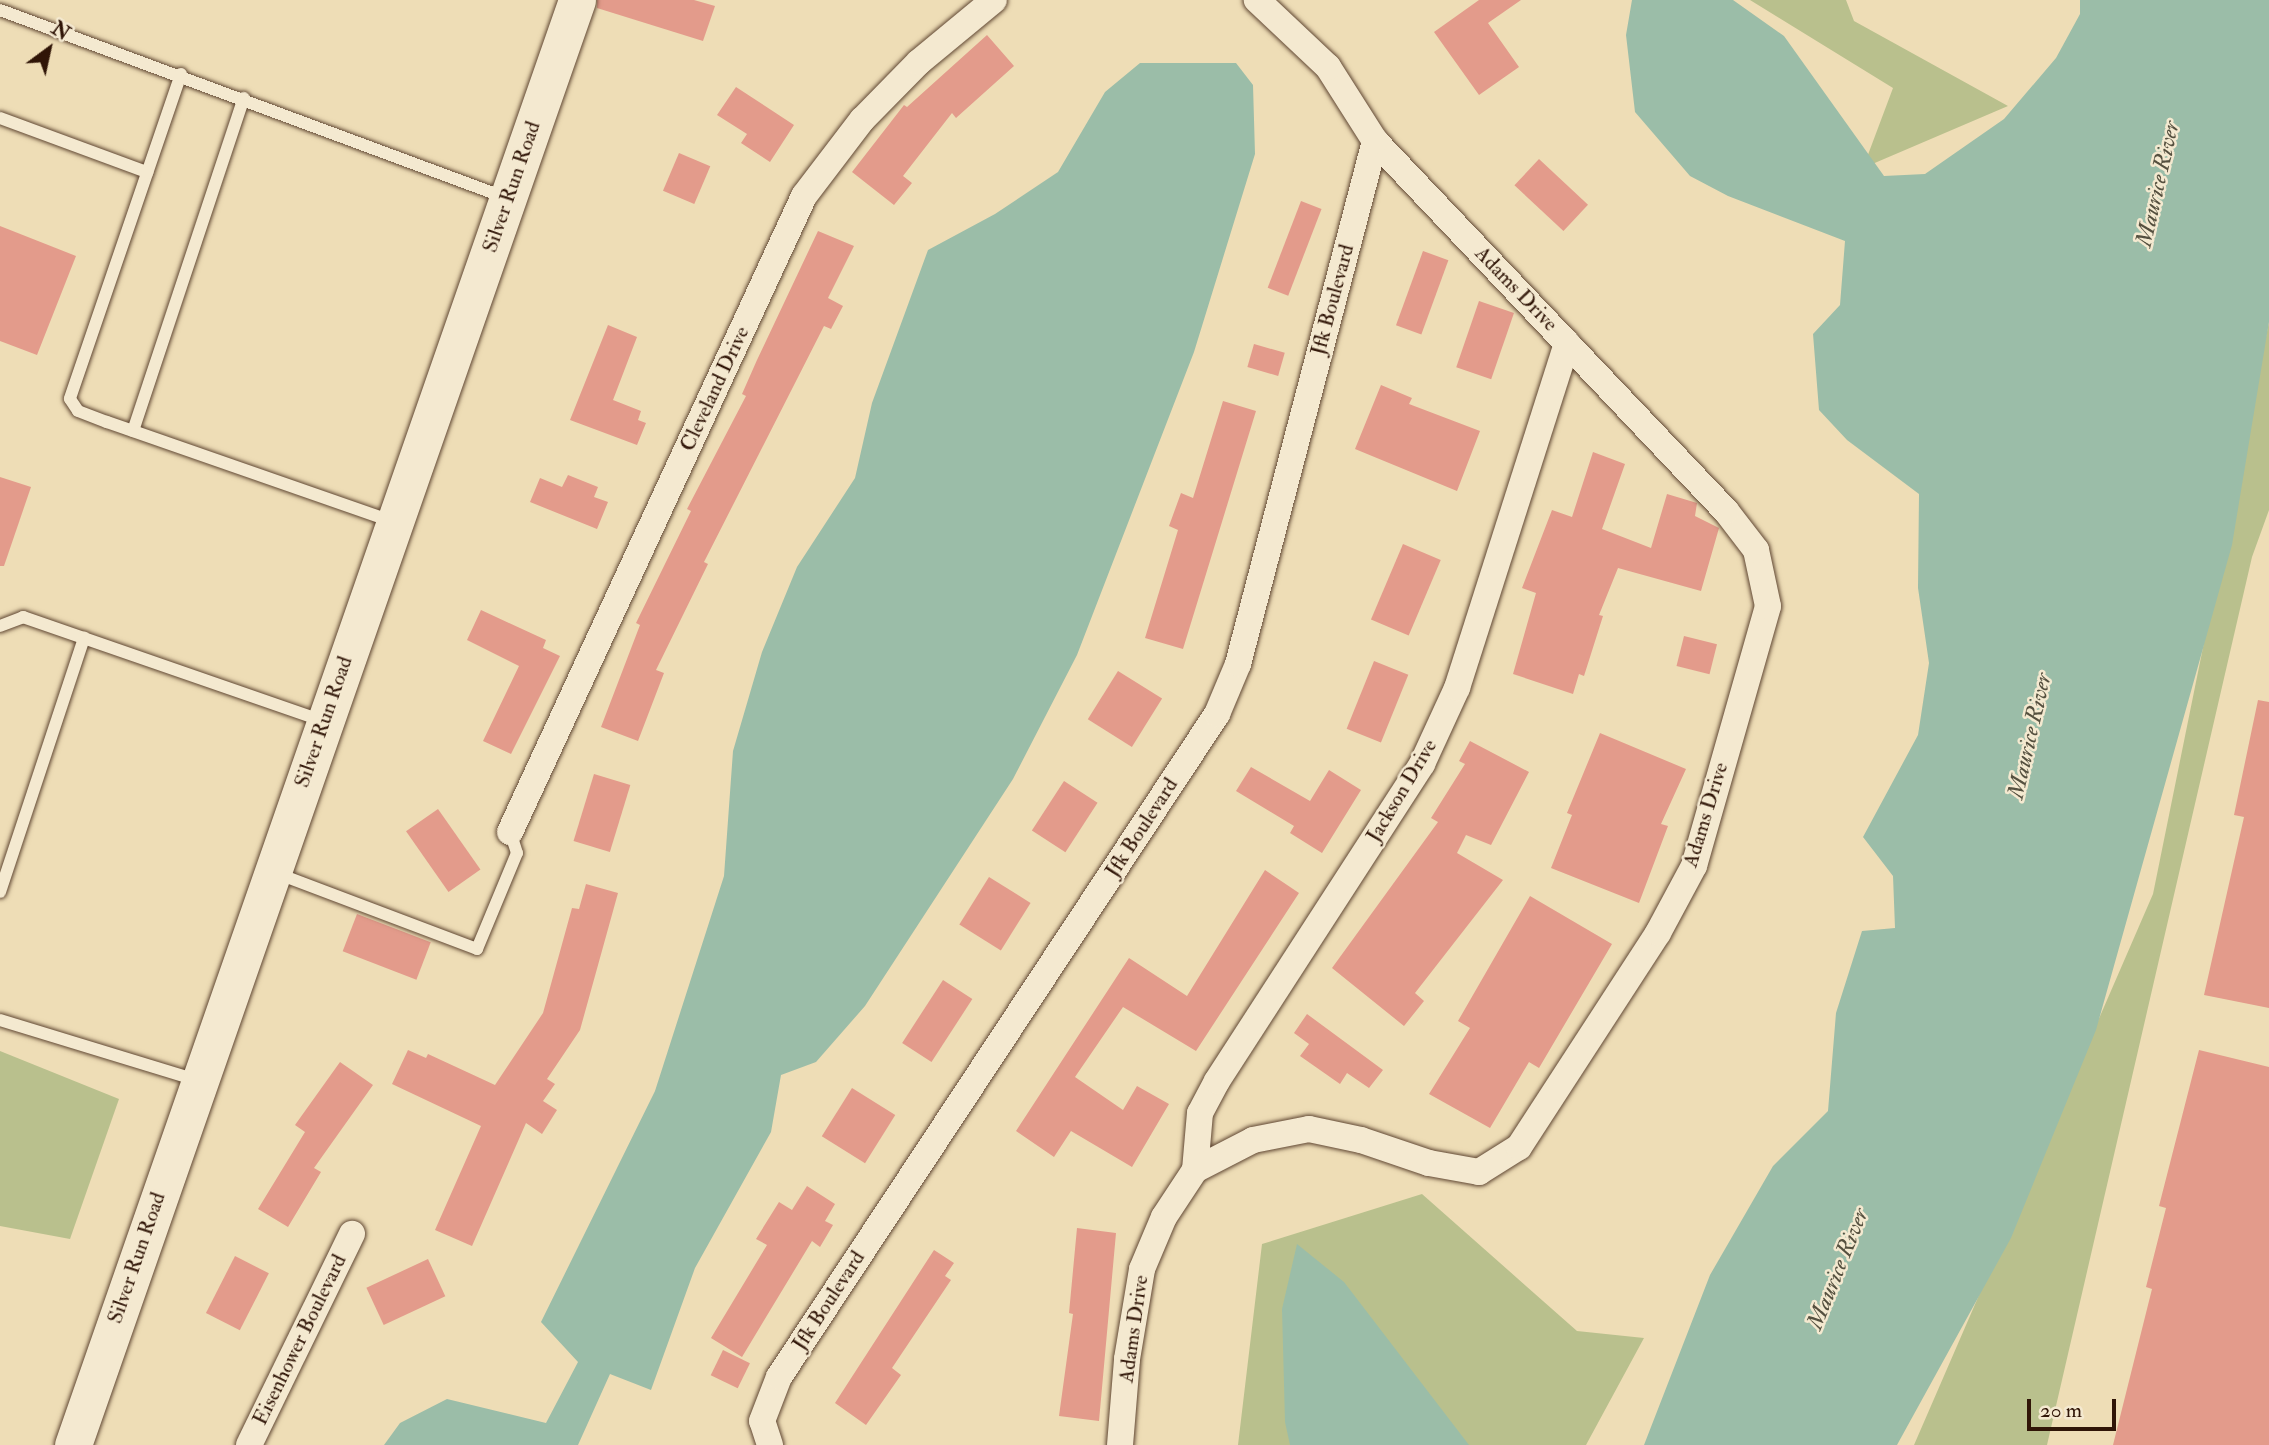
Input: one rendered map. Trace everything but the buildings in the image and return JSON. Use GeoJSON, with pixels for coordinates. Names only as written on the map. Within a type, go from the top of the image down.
{"type":"FeatureCollection","features":[{"type":"Feature","properties":{"kind":"main road","name":"Silver Run Road"},"geometry":{"type":"LineString","coordinates":[[73,1445],[577,0]]}},
{"type":"Feature","properties":{"kind":"street","name":"Cleveland Drive"},"geometry":{"type":"LineString","coordinates":[[510,832],[804,196],[862,120],[919,62],[994,0]]}},
{"type":"Feature","properties":{"kind":"street","name":"Adams Drive"},"geometry":{"type":"LineString","coordinates":[[1120,1445],[1127,1359],[1142,1269],[1164,1217],[1195,1170],[1254,1140],[1309,1129],[1361,1140],[1429,1163],[1479,1172],[1519,1147],[1658,933],[1694,866],[1768,606],[1756,550],[1726,511],[1375,141],[1328,67],[1257,0]]}},
{"type":"Feature","properties":{"kind":"street","name":"Jfk Boulevard"},"geometry":{"type":"LineString","coordinates":[[770,1445],[762,1421],[779,1377],[1217,714],[1238,664],[1375,141]]}},
{"type":"Feature","properties":{"kind":"street","name":"Jackson Drive"},"geometry":{"type":"LineString","coordinates":[[1195,1170],[1200,1113],[1217,1081],[1428,751],[1457,688],[1567,343]]}},
{"type":"Feature","properties":{"kind":"street","name":"Eisenhower Boulevard"},"geometry":{"type":"LineString","coordinates":[[249,1445],[352,1234]]}},
{"type":"Feature","properties":{"kind":"lane"},"geometry":{"type":"LineString","coordinates":[[0,10],[181,74],[508,199]]}},
{"type":"Feature","properties":{"kind":"lane"},"geometry":{"type":"LineString","coordinates":[[181,74],[70,399],[78,411],[394,522]]}},
{"type":"Feature","properties":{"kind":"lane"},"geometry":{"type":"LineString","coordinates":[[133,431],[244,98]]}},
{"type":"Feature","properties":{"kind":"lane"},"geometry":{"type":"LineString","coordinates":[[0,117],[147,172]]}},
{"type":"Feature","properties":{"kind":"lane"},"geometry":{"type":"LineString","coordinates":[[0,626],[23,617],[325,721]]}},
{"type":"Feature","properties":{"kind":"lane"},"geometry":{"type":"LineString","coordinates":[[0,892],[84,638]]}},
{"type":"Feature","properties":{"kind":"lane"},"geometry":{"type":"LineString","coordinates":[[272,871],[477,949],[517,853],[510,832]]}},
{"type":"Feature","properties":{"kind":"lane"},"geometry":{"type":"LineString","coordinates":[[0,1020],[199,1081]]}},
{"type":"Feature","properties":{"kind":"shaded area"},"geometry":{"type":"Polygon","coordinates":[[[1750,0],[1846,0],[1854,21],[2008,106],[1863,168],[1893,88],[1750,0]]]}},
{"type":"Feature","properties":{"kind":"shaded area"},"geometry":{"type":"Polygon","coordinates":[[[2269,322],[2269,510],[2252,557],[2047,1445],[1914,1445],[2153,894],[2269,322]]]}},
{"type":"Feature","properties":{"kind":"shaded area"},"geometry":{"type":"Polygon","coordinates":[[[0,1051],[119,1099],[70,1239],[0,1226],[0,1051]]]}},
{"type":"Feature","properties":{"kind":"shaded area"},"geometry":{"type":"Polygon","coordinates":[[[1422,1194],[1577,1331],[1644,1338],[1586,1445],[1238,1445],[1262,1244],[1422,1194]]]}},
{"type":"Feature","properties":{"kind":"water","name":"Maurice River"},"geometry":{"type":"Polygon","coordinates":[[[1632,0],[1733,0],[1784,36],[1884,176],[1925,174],[2004,119],[2056,58],[2080,14],[2080,0],[2269,0],[2269,322],[2232,545],[2096,1030],[2011,1238],[1897,1445],[1644,1445],[1710,1275],[1773,1166],[1828,1111],[1836,1013],[1862,931],[1895,928],[1893,876],[1863,837],[1918,735],[1929,663],[1918,588],[1919,494],[1847,440],[1819,410],[1813,334],[1840,305],[1845,241],[1728,196],[1690,176],[1635,112],[1626,35],[1632,0]]]}},
{"type":"Feature","properties":{"kind":"water"},"geometry":{"type":"Polygon","coordinates":[[[1140,63],[1236,63],[1253,85],[1255,154],[1194,352],[1077,655],[1013,779],[865,1006],[816,1062],[781,1075],[771,1132],[695,1268],[651,1390],[610,1374],[578,1445],[384,1445],[400,1423],[447,1399],[546,1423],[578,1362],[541,1322],[655,1091],[724,876],[733,751],[762,652],[797,567],[855,478],[872,403],[928,250],[995,214],[1058,172],[1105,92],[1140,63]]]}},
{"type":"Feature","properties":{"kind":"water"},"geometry":{"type":"Polygon","coordinates":[[[1297,1244],[1344,1282],[1469,1445],[1290,1445],[1285,1422],[1282,1309],[1297,1244]]]}}]}
